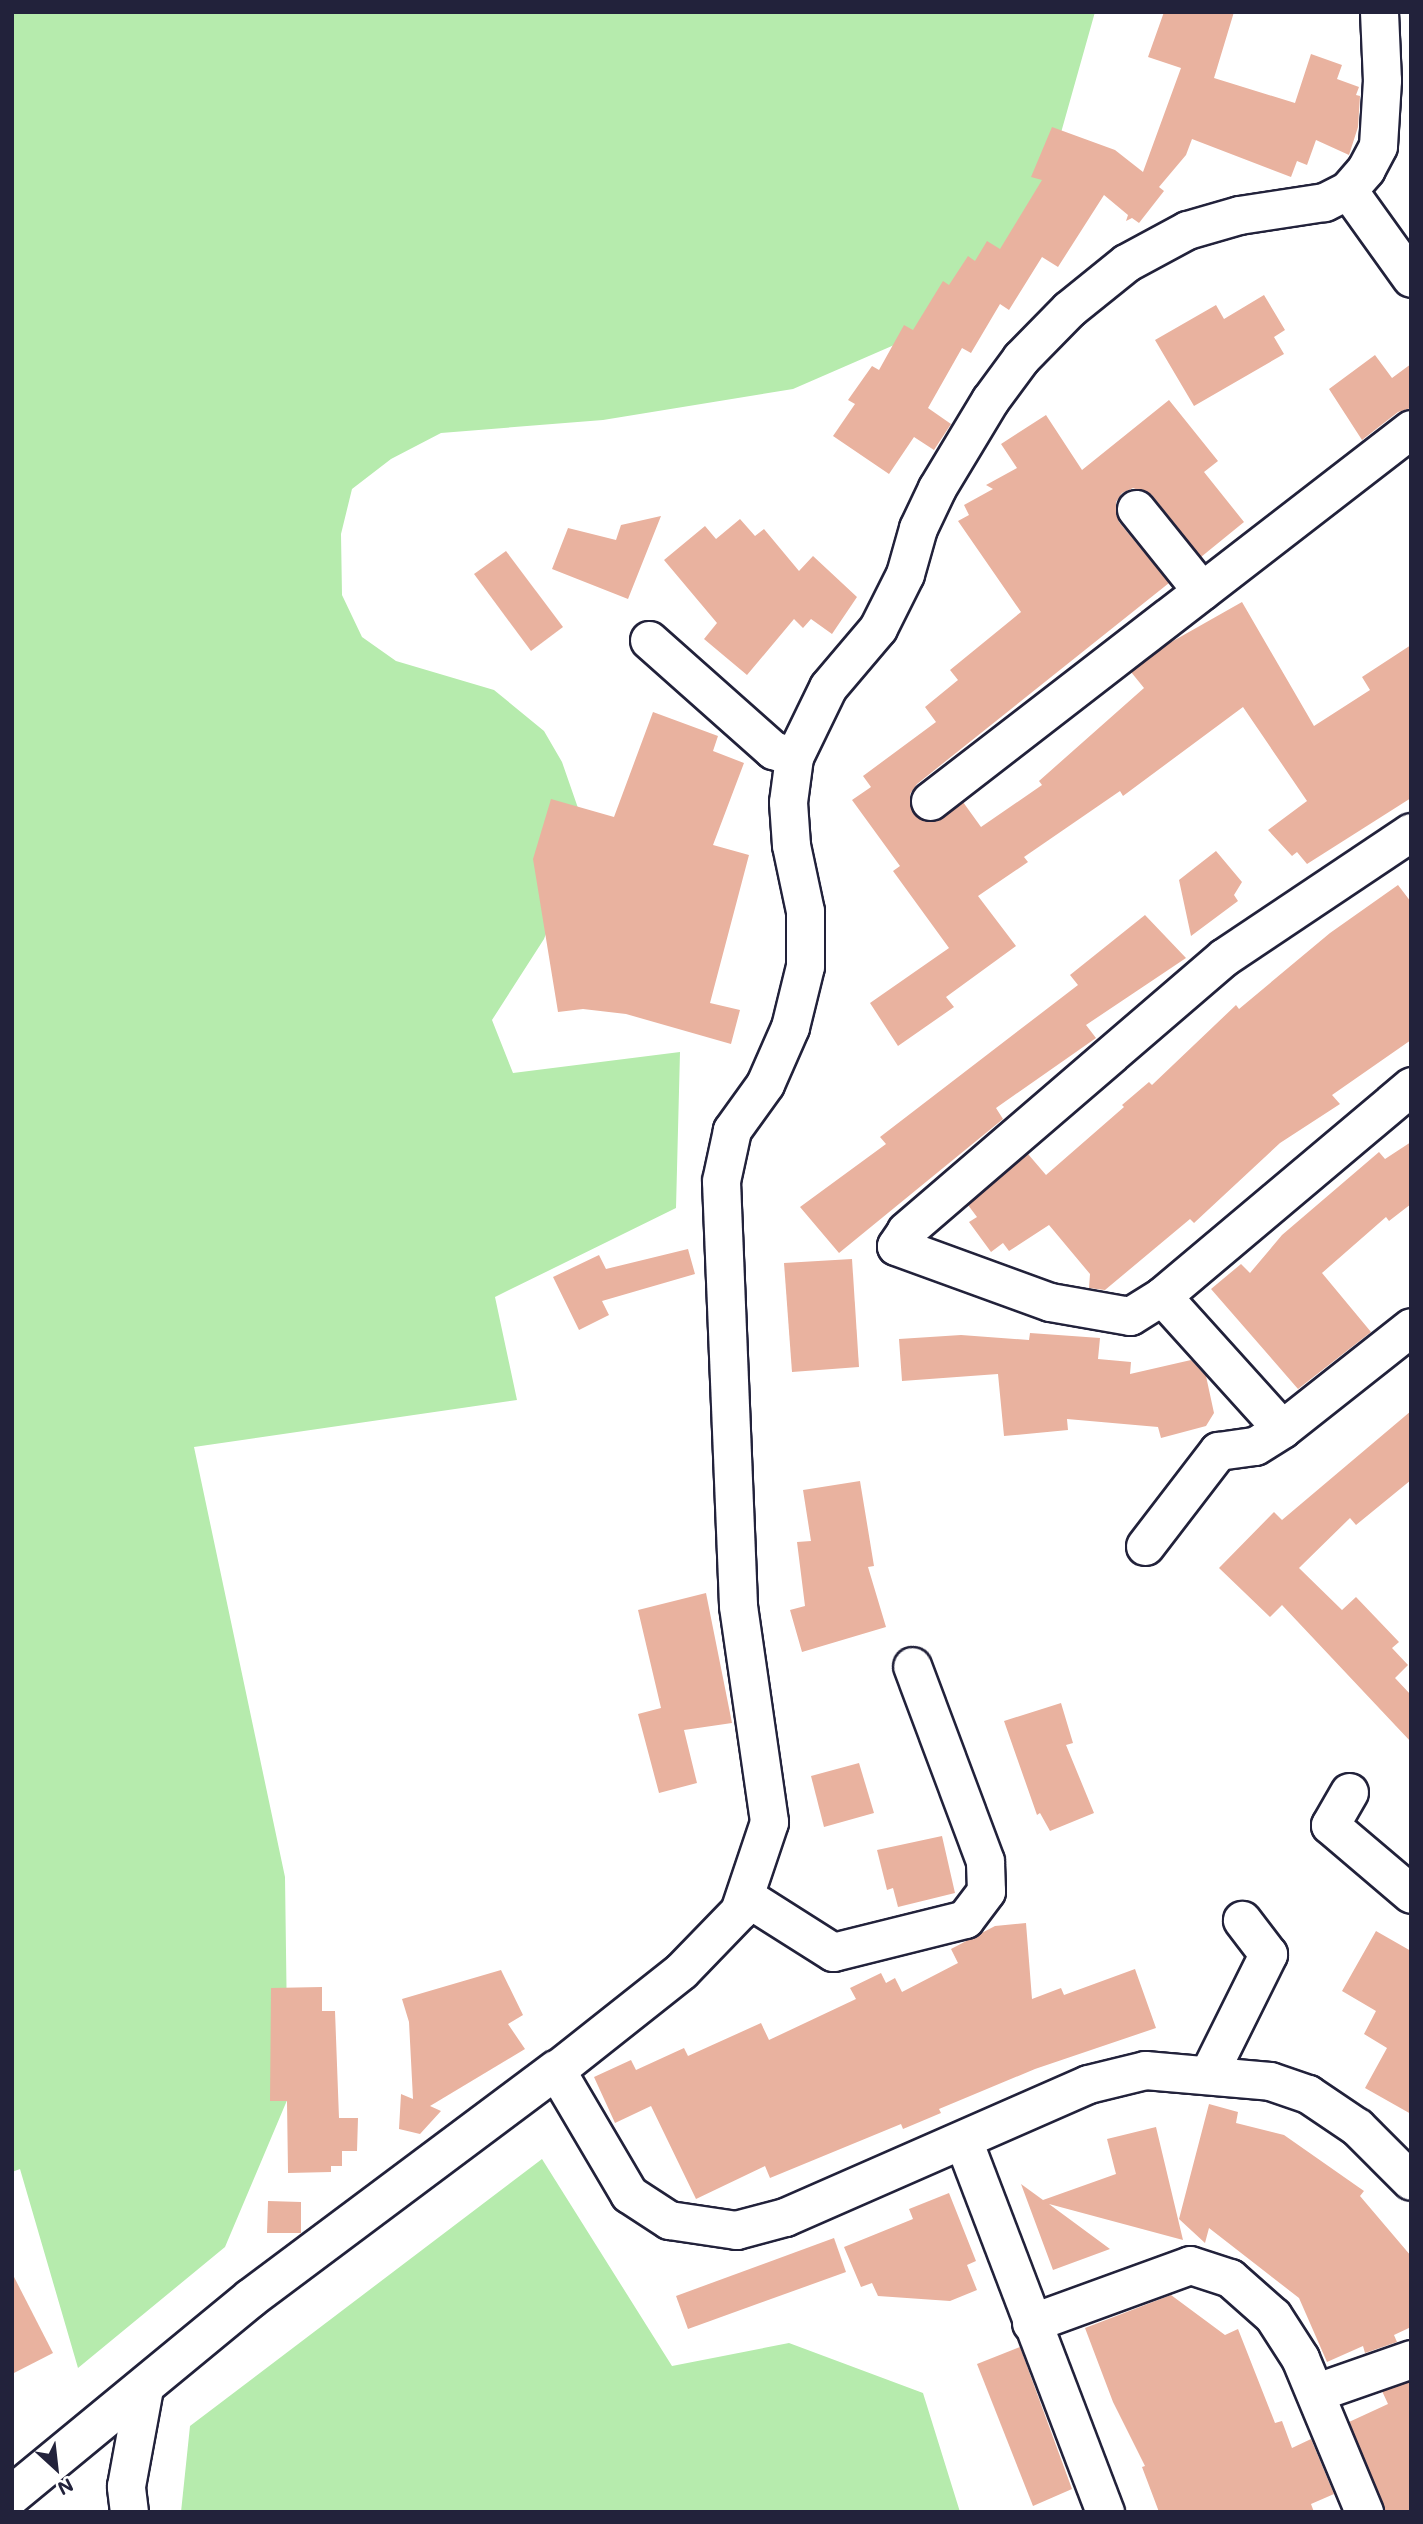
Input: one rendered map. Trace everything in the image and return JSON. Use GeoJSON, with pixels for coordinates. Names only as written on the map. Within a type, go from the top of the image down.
{"type":"FeatureCollection","features":[{"type":"Feature","properties":{"kind":"street"},"geometry":{"type":"LineString","coordinates":[[12,2495],[251,2298],[556,2070],[681,1971],[746,1897],[769,1822],[738,1606],[721,1181],[732,1130],[765,1084],[790,1027],[805,966],[806,911],[791,845],[788,802],[794,757],[828,687],[878,628],[905,575],[918,528],[937,488],[990,400],[1021,358],[1069,309],[1126,263],[1186,230],[1239,215],[1324,202],[1348,190],[1378,146],[1382,80],[1379,12]]}},
{"type":"Feature","properties":{"kind":"street"},"geometry":{"type":"LineString","coordinates":[[1348,190],[1411,278]]}},
{"type":"Feature","properties":{"kind":"street"},"geometry":{"type":"LineString","coordinates":[[930,801],[1411,429]]}},
{"type":"Feature","properties":{"kind":"street"},"geometry":{"type":"LineString","coordinates":[[1136,509],[1202,591]]}},
{"type":"Feature","properties":{"kind":"street"},"geometry":{"type":"LineString","coordinates":[[649,640],[773,750],[794,757]]}},
{"type":"Feature","properties":{"kind":"street"},"geometry":{"type":"LineString","coordinates":[[1411,832],[1224,957],[917,1222],[896,1246],[1050,1302],[1130,1316],[1162,1296],[1411,1086]]}},
{"type":"Feature","properties":{"kind":"street"},"geometry":{"type":"LineString","coordinates":[[1162,1296],[1282,1429]]}},
{"type":"Feature","properties":{"kind":"street"},"geometry":{"type":"LineString","coordinates":[[1145,1546],[1217,1451],[1255,1446],[1282,1429],[1411,1327]]}},
{"type":"Feature","properties":{"kind":"street"},"geometry":{"type":"LineString","coordinates":[[746,1897],[833,1952],[965,1919],[986,1891],[985,1861],[912,1666]]}},
{"type":"Feature","properties":{"kind":"street"},"geometry":{"type":"LineString","coordinates":[[1349,1792],[1330,1825],[1411,1894]]}},
{"type":"Feature","properties":{"kind":"street"},"geometry":{"type":"LineString","coordinates":[[1209,2073],[1268,1954],[1242,1920]]}},
{"type":"Feature","properties":{"kind":"street"},"geometry":{"type":"LineString","coordinates":[[556,2070],[629,2194],[669,2220],[736,2230],[785,2217],[1088,2084],[1145,2070],[1209,2073],[1270,2081],[1308,2094],[1357,2127],[1411,2181]]}},
{"type":"Feature","properties":{"kind":"street"},"geometry":{"type":"LineString","coordinates":[[963,2140],[1105,2512]]}},
{"type":"Feature","properties":{"kind":"street"},"geometry":{"type":"LineString","coordinates":[[1031,2323],[1190,2266],[1230,2278],[1273,2316],[1317,2392],[1364,2512]]}},
{"type":"Feature","properties":{"kind":"street"},"geometry":{"type":"LineString","coordinates":[[1317,2392],[1411,2359]]}},
{"type":"Feature","properties":{"kind":"street"},"geometry":{"type":"LineString","coordinates":[[129,2512],[126,2486],[145,2388]]}},
{"type":"Feature","properties":{"kind":"green space"},"geometry":{"type":"Polygon","coordinates":[[[12,12],[1095,12],[1055,154],[1000,272],[908,339],[793,389],[603,420],[441,433],[391,459],[352,489],[341,534],[342,595],[362,637],[396,661],[494,690],[544,731],[562,762],[578,808],[569,872],[544,939],[492,1020],[513,1073],[680,1052],[676,1208],[495,1297],[517,1400],[194,1447],[285,1877],[288,2098],[225,2247],[78,2368],[20,2169],[12,2172],[12,12]]]}},
{"type":"Feature","properties":{"kind":"green space"},"geometry":{"type":"Polygon","coordinates":[[[542,2159],[672,2366],[789,2343],[923,2393],[960,2512],[181,2512],[190,2426],[542,2159]]]}},
{"type":"Feature","properties":{"kind":"building"},"geometry":{"type":"Polygon","coordinates":[[[1164,12],[1234,12],[1214,78],[1295,103],[1311,54],[1342,65],[1337,79],[1359,87],[1356,95],[1360,96],[1358,127],[1349,155],[1316,140],[1307,165],[1297,161],[1291,177],[1192,139],[1186,155],[1159,187],[1164,191],[1139,223],[1132,218],[1126,221],[1128,215],[1104,195],[1058,267],[1042,257],[1009,310],[1000,304],[971,353],[962,348],[928,408],[951,424],[934,450],[914,437],[889,474],[833,436],[855,404],[848,400],[872,366],[879,370],[904,325],[913,330],[943,281],[949,285],[968,256],[975,261],[987,241],[1000,249],[1042,180],[1031,177],[1052,127],[1115,150],[1143,172],[1181,68],[1148,57],[1164,12]]]}},
{"type":"Feature","properties":{"kind":"building"},"geometry":{"type":"Polygon","coordinates":[[[1264,295],[1285,330],[1274,337],[1284,354],[1194,406],[1155,340],[1216,305],[1224,319],[1264,295]]]}},
{"type":"Feature","properties":{"kind":"building"},"geometry":{"type":"Polygon","coordinates":[[[1375,355],[1392,378],[1411,364],[1411,408],[1398,412],[1362,440],[1329,389],[1375,355]]]}},
{"type":"Feature","properties":{"kind":"building"},"geometry":{"type":"Polygon","coordinates":[[[1169,400],[1218,461],[1204,472],[1244,522],[1201,557],[1152,495],[1133,488],[1122,493],[1116,502],[1119,522],[1169,583],[917,784],[910,794],[913,813],[933,822],[963,802],[981,827],[1042,785],[1039,781],[1144,688],[1131,672],[1166,645],[1242,602],[1314,726],[1370,690],[1362,677],[1411,645],[1411,798],[1307,864],[1297,852],[1292,856],[1268,830],[1307,801],[1243,707],[1123,796],[1120,791],[1024,857],[1028,862],[978,896],[1016,946],[946,997],[954,1007],[898,1046],[870,1003],[949,948],[893,871],[900,866],[852,800],[871,787],[863,776],[936,722],[925,707],[958,680],[950,670],[1021,612],[958,521],[969,515],[964,505],[993,489],[986,485],[1017,468],[1001,444],[1046,415],[1082,470],[1169,400]]]}},
{"type":"Feature","properties":{"kind":"building"},"geometry":{"type":"Polygon","coordinates":[[[661,516],[628,599],[552,569],[568,528],[616,540],[621,525],[661,516]]]}},
{"type":"Feature","properties":{"kind":"building"},"geometry":{"type":"Polygon","coordinates":[[[740,519],[755,536],[764,529],[799,571],[813,556],[857,597],[832,634],[811,619],[803,628],[794,619],[747,675],[704,639],[717,623],[664,560],[705,526],[716,539],[740,519]]]}},
{"type":"Feature","properties":{"kind":"building"},"geometry":{"type":"Polygon","coordinates":[[[506,551],[563,627],[531,651],[474,574],[506,551]]]}},
{"type":"Feature","properties":{"kind":"building"},"geometry":{"type":"Polygon","coordinates":[[[653,712],[718,736],[713,751],[744,763],[713,845],[749,855],[710,1003],[740,1010],[731,1044],[626,1014],[583,1009],[558,1012],[533,859],[551,799],[614,817],[653,712]]]}},
{"type":"Feature","properties":{"kind":"building"},"geometry":{"type":"Polygon","coordinates":[[[1216,851],[1242,882],[1234,895],[1238,901],[1191,936],[1179,880],[1216,851]]]}},
{"type":"Feature","properties":{"kind":"building"},"geometry":{"type":"Polygon","coordinates":[[[1398,885],[1411,902],[1411,1040],[1332,1095],[1340,1104],[1280,1143],[1194,1223],[1190,1219],[1105,1290],[1089,1288],[1090,1274],[1049,1225],[1009,1251],[1003,1243],[991,1252],[969,1222],[977,1217],[968,1205],[1028,1154],[1046,1175],[1149,1082],[1152,1085],[1236,1005],[1239,1009],[1330,933],[1398,885]]]}},
{"type":"Feature","properties":{"kind":"building"},"geometry":{"type":"Polygon","coordinates":[[[1145,915],[1186,958],[1086,1025],[1096,1038],[996,1108],[1003,1119],[839,1253],[800,1207],[886,1144],[880,1137],[1078,985],[1070,975],[1145,915]]]}},
{"type":"Feature","properties":{"kind":"building"},"geometry":{"type":"Polygon","coordinates":[[[1411,1142],[1411,1204],[1389,1221],[1386,1217],[1322,1273],[1371,1332],[1298,1389],[1211,1289],[1241,1264],[1250,1273],[1282,1235],[1379,1152],[1385,1159],[1411,1142]]]}},
{"type":"Feature","properties":{"kind":"building"},"geometry":{"type":"Polygon","coordinates":[[[688,1249],[695,1274],[602,1301],[609,1315],[579,1330],[553,1277],[599,1255],[606,1269],[688,1249]]]}},
{"type":"Feature","properties":{"kind":"building"},"geometry":{"type":"Polygon","coordinates":[[[852,1259],[859,1367],[792,1372],[784,1263],[852,1259]]]}},
{"type":"Feature","properties":{"kind":"building"},"geometry":{"type":"Polygon","coordinates":[[[1030,1333],[1100,1338],[1098,1359],[1131,1362],[1130,1374],[1191,1360],[1206,1376],[1214,1413],[1206,1426],[1161,1438],[1158,1427],[1067,1419],[1068,1430],[1004,1436],[998,1374],[902,1381],[899,1339],[961,1335],[1029,1340],[1030,1333]]]}},
{"type":"Feature","properties":{"kind":"building"},"geometry":{"type":"Polygon","coordinates":[[[1411,1411],[1411,1480],[1356,1525],[1350,1518],[1299,1568],[1342,1610],[1356,1597],[1399,1642],[1392,1648],[1408,1665],[1395,1678],[1411,1695],[1411,1742],[1282,1605],[1270,1617],[1219,1568],[1274,1512],[1282,1520],[1411,1411]]]}},
{"type":"Feature","properties":{"kind":"building"},"geometry":{"type":"Polygon","coordinates":[[[860,1481],[874,1566],[868,1567],[886,1627],[802,1652],[790,1610],[805,1606],[797,1542],[811,1541],[803,1490],[860,1481]]]}},
{"type":"Feature","properties":{"kind":"building"},"geometry":{"type":"Polygon","coordinates":[[[706,1593],[732,1723],[684,1730],[697,1783],[659,1793],[638,1714],[661,1708],[638,1610],[706,1593]]]}},
{"type":"Feature","properties":{"kind":"building"},"geometry":{"type":"Polygon","coordinates":[[[1061,1703],[1073,1743],[1066,1745],[1094,1813],[1050,1831],[1040,1813],[1037,1815],[1004,1721],[1061,1703]]]}},
{"type":"Feature","properties":{"kind":"building"},"geometry":{"type":"Polygon","coordinates":[[[859,1763],[874,1813],[824,1827],[811,1776],[859,1763]]]}},
{"type":"Feature","properties":{"kind":"building"},"geometry":{"type":"Polygon","coordinates":[[[942,1836],[955,1893],[898,1907],[893,1888],[887,1890],[877,1850],[942,1836]]]}},
{"type":"Feature","properties":{"kind":"building"},"geometry":{"type":"Polygon","coordinates":[[[1026,1923],[1032,1999],[1061,1988],[1064,1995],[1135,1969],[1156,2028],[1035,2069],[939,2109],[941,2113],[903,2129],[901,2124],[770,2178],[765,2166],[696,2199],[651,2106],[615,2123],[594,2077],[631,2060],[636,2070],[684,2048],[688,2056],[761,2023],[769,2040],[856,1999],[850,1988],[881,1973],[886,1983],[895,1978],[902,1992],[958,1963],[951,1949],[995,1926],[1026,1923]]]}},
{"type":"Feature","properties":{"kind":"building"},"geometry":{"type":"Polygon","coordinates":[[[1376,1931],[1411,1951],[1411,2114],[1365,2088],[1387,2048],[1364,2034],[1376,2011],[1342,1991],[1376,1931]]]}},
{"type":"Feature","properties":{"kind":"building"},"geometry":{"type":"Polygon","coordinates":[[[501,1970],[523,2015],[508,2024],[525,2049],[430,2106],[441,2111],[420,2134],[399,2129],[401,2094],[413,2099],[409,2022],[402,1999],[501,1970]]]}},
{"type":"Feature","properties":{"kind":"building"},"geometry":{"type":"Polygon","coordinates":[[[322,1987],[322,2011],[335,2011],[339,2118],[358,2118],[357,2151],[342,2151],[342,2166],[331,2166],[331,2172],[288,2173],[287,2101],[270,2101],[271,1988],[322,1987]]]}},
{"type":"Feature","properties":{"kind":"building"},"geometry":{"type":"Polygon","coordinates":[[[1209,2104],[1238,2112],[1236,2123],[1284,2135],[1364,2191],[1360,2196],[1411,2256],[1411,2327],[1394,2335],[1397,2342],[1365,2353],[1363,2346],[1327,2362],[1299,2298],[1209,2228],[1205,2243],[1179,2219],[1209,2104]]]}},
{"type":"Feature","properties":{"kind":"building"},"geometry":{"type":"Polygon","coordinates":[[[1156,2127],[1183,2240],[1049,2204],[1110,2249],[1053,2270],[1021,2184],[1043,2200],[1116,2174],[1107,2139],[1156,2127]]]}},
{"type":"Feature","properties":{"kind":"building"},"geometry":{"type":"Polygon","coordinates":[[[949,2193],[976,2261],[967,2265],[977,2290],[950,2301],[878,2296],[872,2283],[861,2287],[844,2247],[913,2219],[909,2209],[949,2193]]]}},
{"type":"Feature","properties":{"kind":"building"},"geometry":{"type":"Polygon","coordinates":[[[268,2201],[301,2202],[301,2233],[267,2233],[268,2201]]]}},
{"type":"Feature","properties":{"kind":"building"},"geometry":{"type":"Polygon","coordinates":[[[834,2238],[846,2272],[688,2329],[676,2296],[834,2238]]]}},
{"type":"Feature","properties":{"kind":"building"},"geometry":{"type":"Polygon","coordinates":[[[12,2273],[53,2353],[12,2374],[12,2273]]]}},
{"type":"Feature","properties":{"kind":"building"},"geometry":{"type":"Polygon","coordinates":[[[1171,2295],[1225,2335],[1238,2329],[1275,2423],[1282,2421],[1292,2448],[1311,2439],[1334,2494],[1311,2504],[1314,2512],[1159,2512],[1142,2467],[1145,2466],[1113,2402],[1085,2328],[1171,2295]]]}},
{"type":"Feature","properties":{"kind":"building"},"geometry":{"type":"Polygon","coordinates":[[[1020,2347],[1072,2489],[1033,2506],[977,2364],[1020,2347]]]}},
{"type":"Feature","properties":{"kind":"building"},"geometry":{"type":"Polygon","coordinates":[[[1411,2381],[1411,2512],[1385,2512],[1349,2422],[1388,2404],[1382,2391],[1411,2381]]]}}]}
